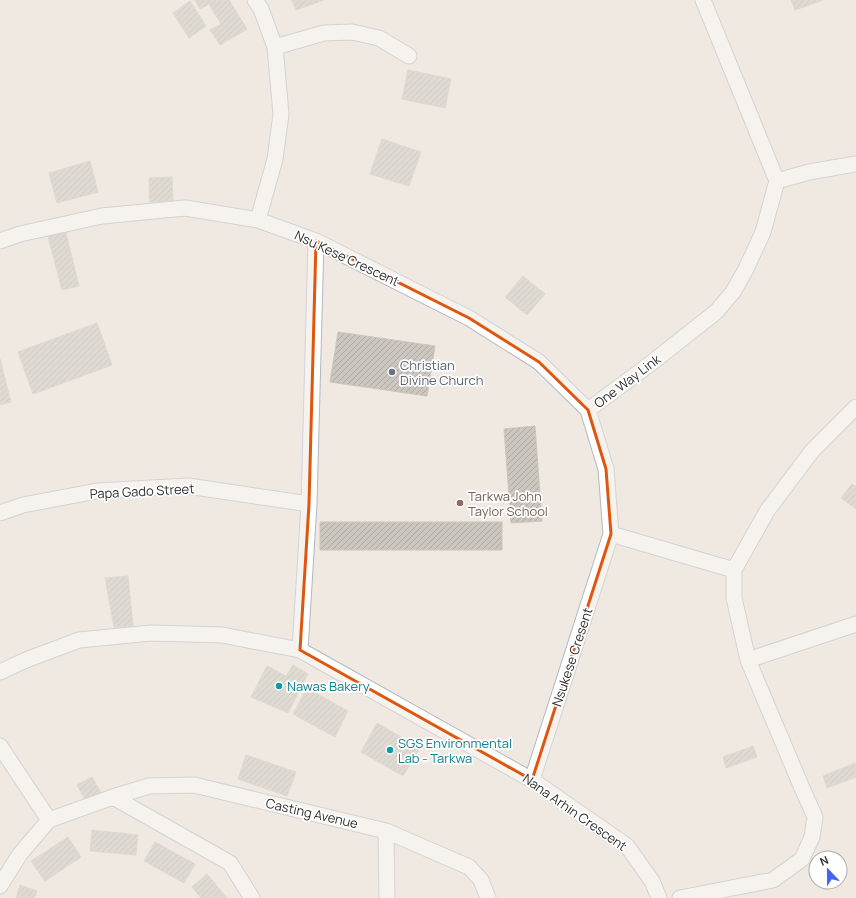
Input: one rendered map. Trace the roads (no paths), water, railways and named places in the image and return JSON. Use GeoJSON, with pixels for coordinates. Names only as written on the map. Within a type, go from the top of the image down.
{"type":"FeatureCollection","features":[{"type":"Feature","properties":{"kind":"street"},"geometry":{"type":"LineString","coordinates":[[255,0],[261,9],[275,47],[280,114],[275,159],[258,220]]}},
{"type":"Feature","properties":{"kind":"street"},"geometry":{"type":"LineString","coordinates":[[703,0],[777,181],[809,172],[856,164]]}},
{"type":"Feature","properties":{"kind":"street"},"geometry":{"type":"LineString","coordinates":[[275,47],[324,33],[352,32],[379,38],[409,56]]}},
{"type":"Feature","properties":{"kind":"street","name":"One Way Link"},"geometry":{"type":"LineString","coordinates":[[611,534],[606,469],[588,410],[716,312],[733,292],[763,232],[777,181]]}},
{"type":"Feature","properties":{"kind":"street","name":"Nsu Kese Crescent"},"geometry":{"type":"LineString","coordinates":[[0,241],[20,234],[102,216],[185,208],[258,220],[316,241],[469,318],[539,362],[588,410]]}},
{"type":"Feature","properties":{"kind":"street"},"geometry":{"type":"LineString","coordinates":[[300,650],[309,504],[316,241]]}},
{"type":"Feature","properties":{"kind":"street"},"geometry":{"type":"LineString","coordinates":[[680,898],[773,880],[802,859],[812,837],[815,817],[748,660],[734,598],[734,570],[767,511],[812,451],[856,407]]}},
{"type":"Feature","properties":{"kind":"street","name":"Papa Gado Street"},"geometry":{"type":"LineString","coordinates":[[0,513],[23,506],[97,491],[188,486],[309,504]]}},
{"type":"Feature","properties":{"kind":"street"},"geometry":{"type":"LineString","coordinates":[[611,534],[734,570]]}},
{"type":"Feature","properties":{"kind":"street","name":"Nsukese Cresent"},"geometry":{"type":"LineString","coordinates":[[532,780],[611,534]]}},
{"type":"Feature","properties":{"kind":"street"},"geometry":{"type":"LineString","coordinates":[[748,660],[856,624]]}},
{"type":"Feature","properties":{"kind":"street","name":"Nana Arhin Crescent"},"geometry":{"type":"LineString","coordinates":[[0,672],[26,660],[79,640],[150,633],[222,636],[300,650],[532,780],[627,846],[652,881],[659,898]]}},
{"type":"Feature","properties":{"kind":"street"},"geometry":{"type":"LineString","coordinates":[[0,746],[49,820],[20,854],[0,886]]}},
{"type":"Feature","properties":{"kind":"street","name":"Casting Avenue"},"geometry":{"type":"LineString","coordinates":[[49,820],[149,786],[194,785],[386,831],[469,866],[481,880],[488,898]]}},
{"type":"Feature","properties":{"kind":"street"},"geometry":{"type":"LineString","coordinates":[[113,797],[230,863],[252,898]]}},
{"type":"Feature","properties":{"kind":"street"},"geometry":{"type":"LineString","coordinates":[[386,831],[387,898]]}},
{"type":"Feature","properties":{"kind":"place","name":"Christian Divine Church"},"geometry":{"type":"Point","coordinates":[392,372]}},
{"type":"Feature","properties":{"kind":"place","name":"Tarkwa John Taylor School"},"geometry":{"type":"Point","coordinates":[460,503]}},
{"type":"Feature","properties":{"kind":"place","name":"Nawas Bakery"},"geometry":{"type":"Point","coordinates":[279,686]}},
{"type":"Feature","properties":{"kind":"place","name":"SGS Environmental Lab - Tarkwa"},"geometry":{"type":"Point","coordinates":[390,750]}}]}
